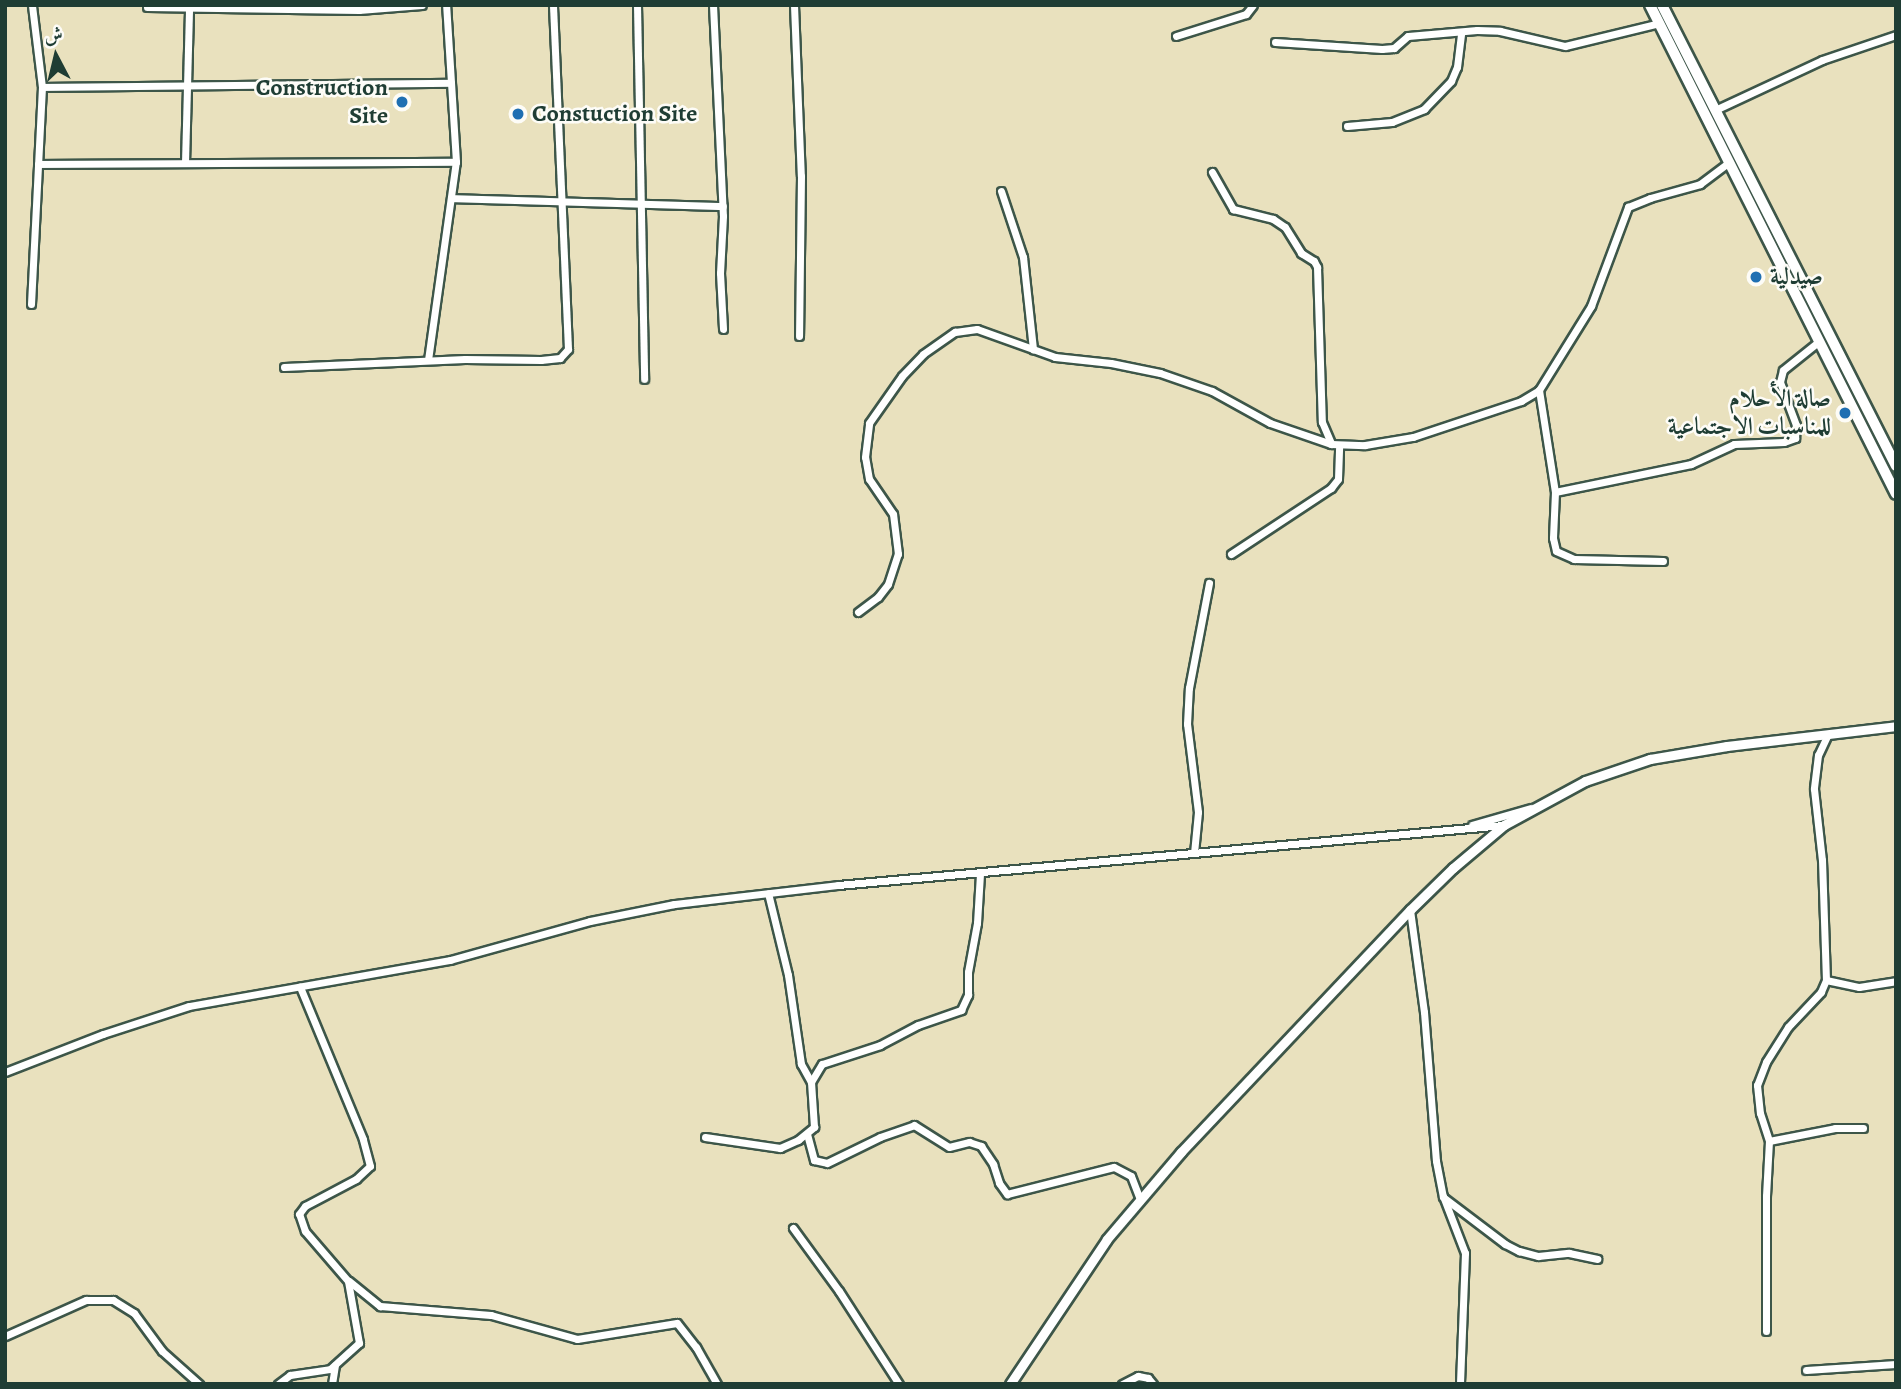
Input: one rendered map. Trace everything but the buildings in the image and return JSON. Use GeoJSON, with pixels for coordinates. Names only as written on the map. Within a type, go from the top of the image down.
{"type":"FeatureCollection","features":[{"type":"Feature","properties":{"kind":"main road"},"geometry":{"type":"LineString","coordinates":[[1650,5],[1896,495]]}},
{"type":"Feature","properties":{"kind":"main road"},"geometry":{"type":"LineString","coordinates":[[1662,5],[1896,466]]}},
{"type":"Feature","properties":{"kind":"street"},"geometry":{"type":"LineString","coordinates":[[31,304],[41,87],[32,5]]}},
{"type":"Feature","properties":{"kind":"street"},"geometry":{"type":"LineString","coordinates":[[147,8],[359,10],[422,5]]}},
{"type":"Feature","properties":{"kind":"street"},"geometry":{"type":"LineString","coordinates":[[428,360],[456,162],[446,5]]}},
{"type":"Feature","properties":{"kind":"street"},"geometry":{"type":"LineString","coordinates":[[284,367],[428,360],[541,360],[560,358],[568,349],[553,5]]}},
{"type":"Feature","properties":{"kind":"street"},"geometry":{"type":"LineString","coordinates":[[637,5],[643,204],[644,379]]}},
{"type":"Feature","properties":{"kind":"street"},"geometry":{"type":"LineString","coordinates":[[713,5],[723,206],[720,272],[723,329]]}},
{"type":"Feature","properties":{"kind":"street"},"geometry":{"type":"LineString","coordinates":[[794,5],[801,176],[799,337]]}},
{"type":"Feature","properties":{"kind":"street"},"geometry":{"type":"LineString","coordinates":[[1176,36],[1246,14],[1254,5]]}},
{"type":"Feature","properties":{"kind":"street"},"geometry":{"type":"LineString","coordinates":[[185,163],[189,7]]}},
{"type":"Feature","properties":{"kind":"street"},"geometry":{"type":"LineString","coordinates":[[1275,42],[1382,49],[1394,48],[1408,36],[1500,31],[1565,46],[1659,23]]}},
{"type":"Feature","properties":{"kind":"street"},"geometry":{"type":"LineString","coordinates":[[1347,126],[1392,122],[1424,109],[1451,81],[1457,67],[1461,32]]}},
{"type":"Feature","properties":{"kind":"street"},"geometry":{"type":"LineString","coordinates":[[1715,110],[1822,60],[1896,35]]}},
{"type":"Feature","properties":{"kind":"street"},"geometry":{"type":"LineString","coordinates":[[41,87],[451,83]]}},
{"type":"Feature","properties":{"kind":"street"},"geometry":{"type":"LineString","coordinates":[[38,164],[456,162]]}},
{"type":"Feature","properties":{"kind":"street"},"geometry":{"type":"LineString","coordinates":[[858,612],[878,597],[888,584],[898,554],[893,514],[871,484],[865,457],[866,436],[873,415],[923,354],[955,332],[976,329],[1055,357],[1111,363],[1160,373],[1212,391],[1270,423],[1335,445],[1365,445],[1413,437],[1521,401],[1539,390],[1594,298],[1628,207],[1700,184],[1728,163]]}},
{"type":"Feature","properties":{"kind":"street"},"geometry":{"type":"LineString","coordinates":[[1212,172],[1233,209],[1273,219],[1286,227],[1301,253],[1314,261],[1317,267],[1322,422],[1335,445],[1338,479],[1331,488],[1231,554]]}},
{"type":"Feature","properties":{"kind":"street"},"geometry":{"type":"LineString","coordinates":[[1001,191],[1023,257],[1033,349]]}},
{"type":"Feature","properties":{"kind":"street"},"geometry":{"type":"LineString","coordinates":[[451,198],[723,206]]}},
{"type":"Feature","properties":{"kind":"street"},"geometry":{"type":"LineString","coordinates":[[1555,492],[1692,464],[1734,444],[1784,442],[1795,438],[1796,425],[1780,382],[1783,370],[1818,342]]}},
{"type":"Feature","properties":{"kind":"street"},"geometry":{"type":"LineString","coordinates":[[1539,390],[1555,492],[1553,538],[1561,555],[1574,559],[1663,561]]}},
{"type":"Feature","properties":{"kind":"street"},"geometry":{"type":"LineString","coordinates":[[1194,853],[1198,812],[1188,724],[1189,688],[1209,583]]}},
{"type":"Feature","properties":{"kind":"street"},"geometry":{"type":"LineString","coordinates":[[1010,1384],[1107,1239],[1181,1152],[1410,910],[1504,825],[1585,781],[1650,759],[1727,746],[1896,726]]}},
{"type":"Feature","properties":{"kind":"street"},"geometry":{"type":"LineString","coordinates":[[1766,1331],[1765,1217],[1769,1141],[1760,1113],[1757,1086],[1766,1062],[1788,1027],[1821,992],[1826,980],[1822,860],[1815,789],[1818,755],[1828,734]]}},
{"type":"Feature","properties":{"kind":"street"},"geometry":{"type":"LineString","coordinates":[[1468,827],[1531,808]]}},
{"type":"Feature","properties":{"kind":"street"},"geometry":{"type":"LineString","coordinates":[[5,1072],[165,1013],[217,1000],[450,960],[625,913],[768,892],[1504,825]]}},
{"type":"Feature","properties":{"kind":"street"},"geometry":{"type":"LineString","coordinates":[[811,1082],[822,1065],[880,1045],[918,1025],[961,1010],[968,995],[968,972],[977,923],[980,874]]}},
{"type":"Feature","properties":{"kind":"street"},"geometry":{"type":"LineString","coordinates":[[705,1137],[780,1149],[814,1127],[811,1082],[801,1064],[788,975],[768,892]]}},
{"type":"Feature","properties":{"kind":"street"},"geometry":{"type":"LineString","coordinates":[[1410,910],[1422,999],[1436,1161],[1443,1196],[1465,1253],[1460,1384]]}},
{"type":"Feature","properties":{"kind":"street"},"geometry":{"type":"LineString","coordinates":[[1826,980],[1859,987],[1896,981]]}},
{"type":"Feature","properties":{"kind":"street"},"geometry":{"type":"LineString","coordinates":[[300,987],[369,1162],[369,1168],[362,1175],[305,1206],[299,1214],[305,1231],[348,1281],[380,1306],[491,1315],[578,1339],[599,1338],[677,1323],[696,1347],[717,1384]]}},
{"type":"Feature","properties":{"kind":"street"},"geometry":{"type":"LineString","coordinates":[[807,1134],[814,1160],[827,1163],[880,1137],[914,1125],[949,1147],[969,1143],[981,1146],[1007,1194],[1114,1167],[1131,1176],[1140,1199]]}},
{"type":"Feature","properties":{"kind":"street"},"geometry":{"type":"LineString","coordinates":[[1769,1141],[1835,1128],[1863,1128]]}},
{"type":"Feature","properties":{"kind":"street"},"geometry":{"type":"LineString","coordinates":[[1443,1196],[1504,1244],[1519,1251],[1538,1256],[1569,1253],[1597,1259]]}},
{"type":"Feature","properties":{"kind":"street"},"geometry":{"type":"LineString","coordinates":[[793,1228],[839,1291],[898,1384]]}},
{"type":"Feature","properties":{"kind":"street"},"geometry":{"type":"LineString","coordinates":[[278,1384],[290,1375],[318,1373],[335,1365],[359,1343],[348,1281]]}},
{"type":"Feature","properties":{"kind":"street"},"geometry":{"type":"LineString","coordinates":[[5,1336],[86,1300],[113,1300],[134,1313],[162,1351],[199,1384]]}},
{"type":"Feature","properties":{"kind":"street"},"geometry":{"type":"LineString","coordinates":[[1806,1370],[1896,1364]]}},
{"type":"Feature","properties":{"kind":"street"},"geometry":{"type":"LineString","coordinates":[[332,1384],[335,1365]]}},
{"type":"Feature","properties":{"kind":"street"},"geometry":{"type":"LineString","coordinates":[[1122,1384],[1138,1376],[1148,1378],[1153,1384]]}},
{"type":"Feature","properties":{"kind":"place","name":"Construction Site"},"geometry":{"type":"Point","coordinates":[402,102]}},
{"type":"Feature","properties":{"kind":"place","name":"Constuction Site"},"geometry":{"type":"Point","coordinates":[518,114]}},
{"type":"Feature","properties":{"kind":"place","name":"صيدلية"},"geometry":{"type":"Point","coordinates":[1756,277]}},
{"type":"Feature","properties":{"kind":"place","name":"صالة الأحلام للمناسبات الاجتماعية"},"geometry":{"type":"Point","coordinates":[1845,413]}}]}
